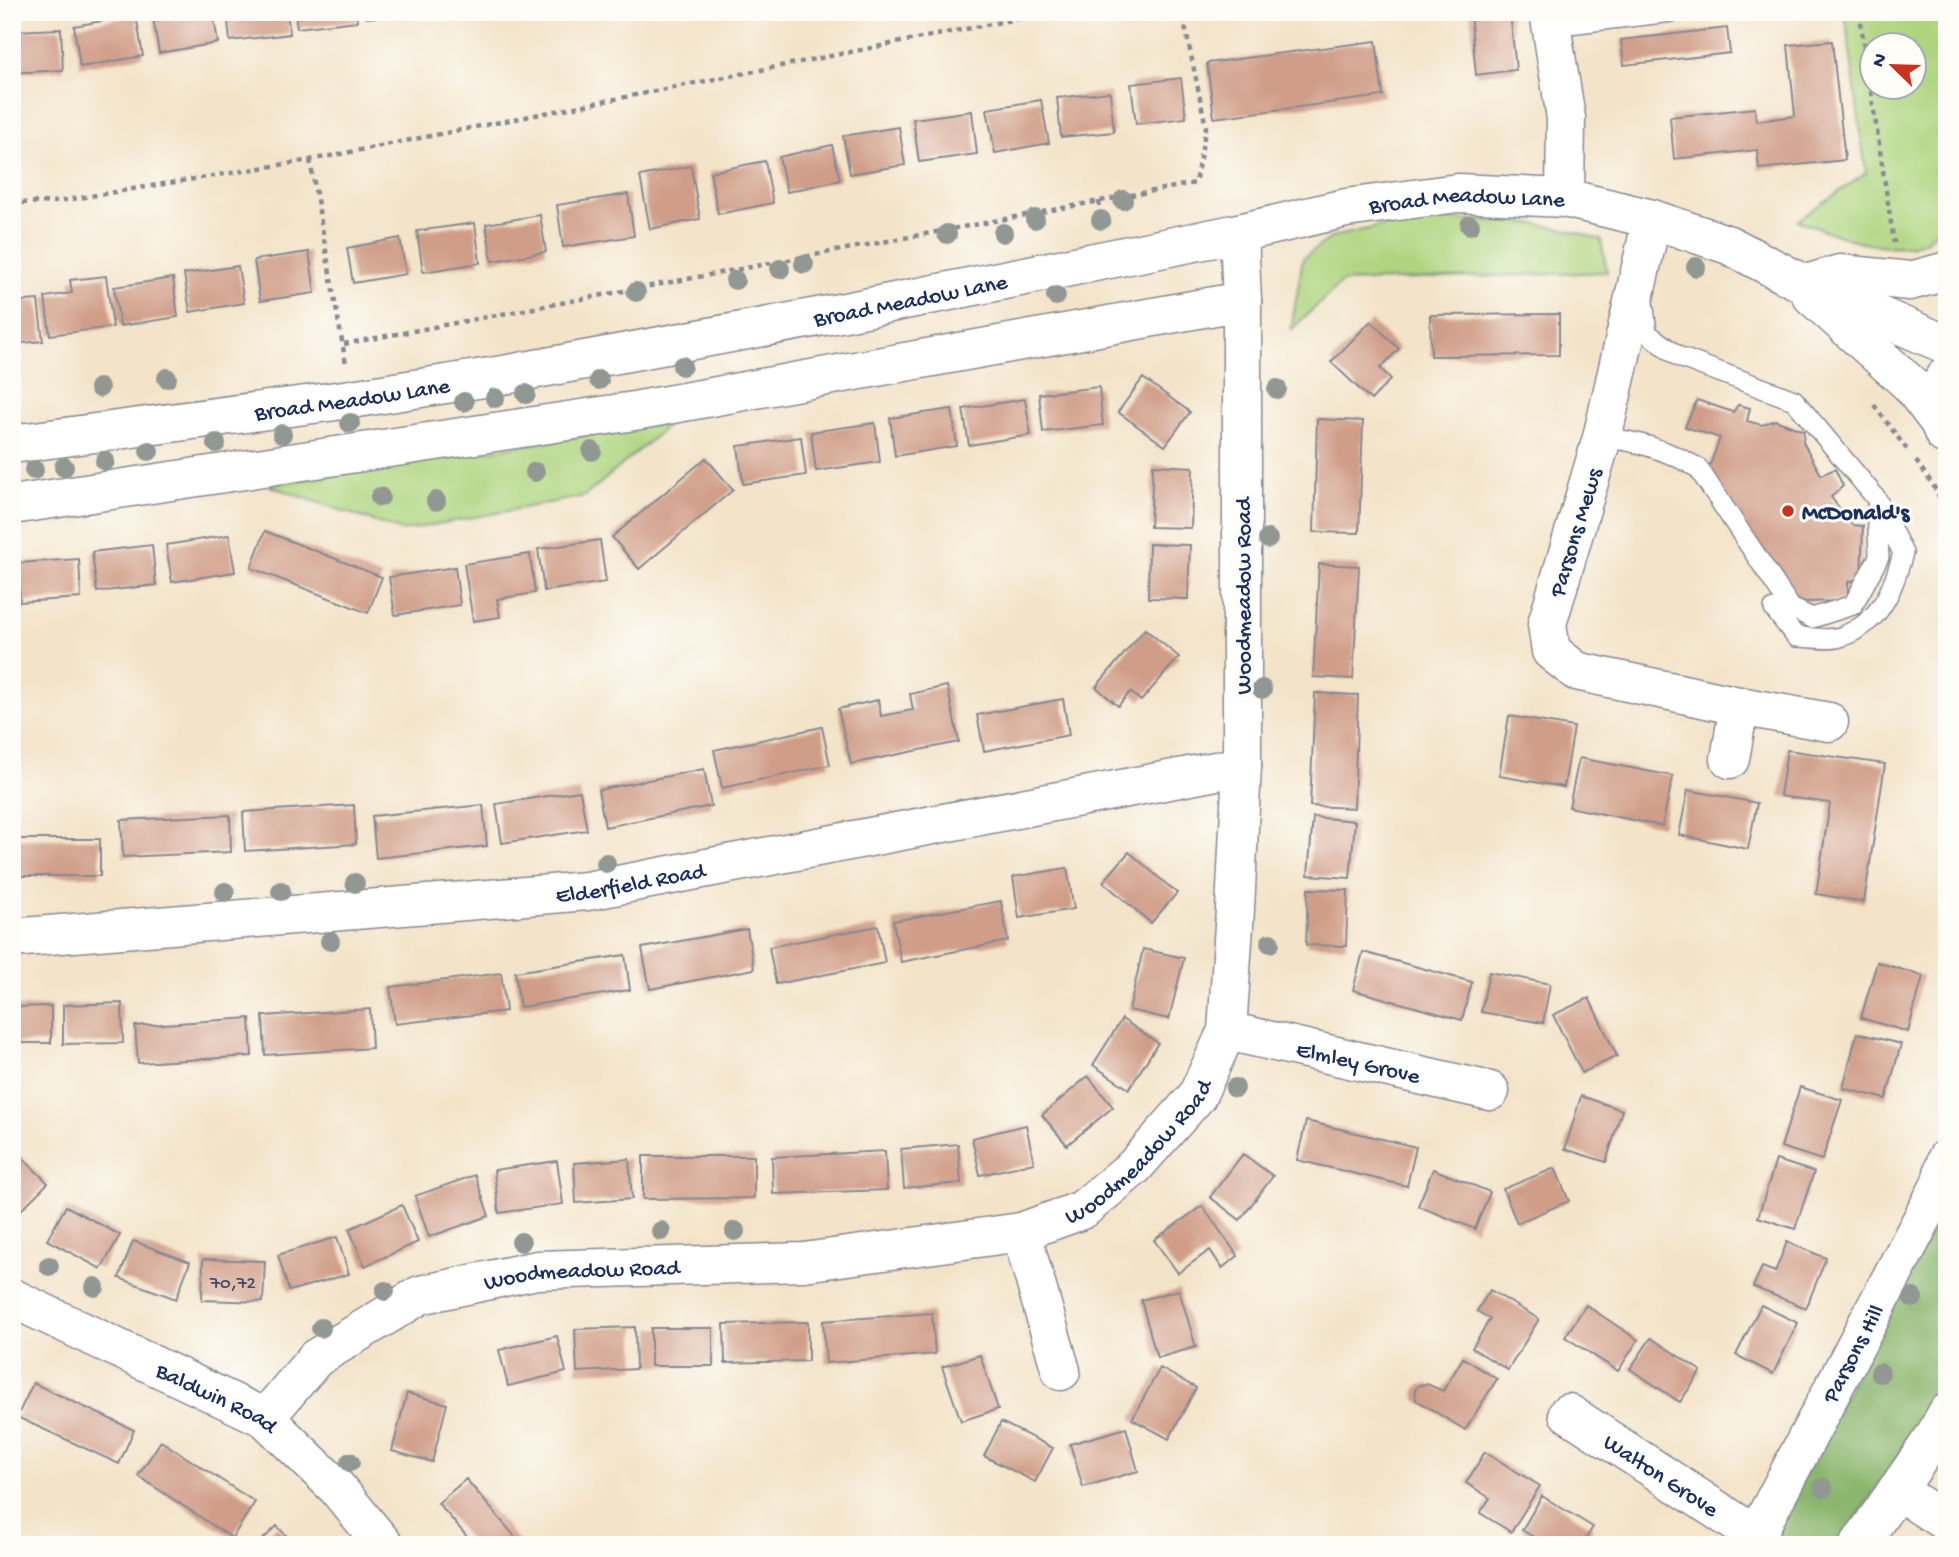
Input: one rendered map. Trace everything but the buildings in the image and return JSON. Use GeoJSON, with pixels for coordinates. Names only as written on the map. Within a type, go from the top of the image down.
{"type":"FeatureCollection","features":[{"type":"Feature","properties":{"kind":"street"},"geometry":{"type":"LineString","coordinates":[[1550,19],[1566,118],[1565,198]]}},
{"type":"Feature","properties":{"kind":"street","name":"Broad Meadow Lane"},"geometry":{"type":"LineString","coordinates":[[12,444],[351,399],[845,312],[1239,233],[1346,208],[1458,193],[1565,198],[1651,219],[1729,245],[1802,281],[1947,345]]}},
{"type":"Feature","properties":{"kind":"street","name":"Parsons Mews"},"geometry":{"type":"LineString","coordinates":[[1651,219],[1641,275],[1602,438],[1547,624],[1551,651],[1576,671],[1738,706],[1829,722]]}},
{"type":"Feature","properties":{"kind":"street","name":"Woodmeadow Road"},"geometry":{"type":"LineString","coordinates":[[265,1418],[316,1358],[420,1295],[537,1270],[804,1262],[1021,1232],[1082,1210],[1134,1167],[1197,1096],[1227,1031],[1242,766],[1242,301],[1239,233]]}},
{"type":"Feature","properties":{"kind":"street"},"geometry":{"type":"LineString","coordinates":[[1802,281],[1840,274],[1910,281],[1947,271]]}},
{"type":"Feature","properties":{"kind":"street","name":"Broad Meadow Lane"},"geometry":{"type":"LineString","coordinates":[[1802,281],[1910,384],[1943,433]]}},
{"type":"Feature","properties":{"kind":"street"},"geometry":{"type":"LineString","coordinates":[[12,505],[634,411],[1242,301]]}},
{"type":"Feature","properties":{"kind":"street"},"geometry":{"type":"LineString","coordinates":[[1943,433],[1943,381],[1947,375]]}},
{"type":"Feature","properties":{"kind":"street"},"geometry":{"type":"LineString","coordinates":[[1730,760],[1738,706]]}},
{"type":"Feature","properties":{"kind":"street","name":"Elderfield Road"},"geometry":{"type":"LineString","coordinates":[[12,938],[587,891],[1242,766]]}},
{"type":"Feature","properties":{"kind":"street","name":"Elmley Grove"},"geometry":{"type":"LineString","coordinates":[[1227,1031],[1490,1091]]}},
{"type":"Feature","properties":{"kind":"street","name":"Parsons Hill"},"geometry":{"type":"LineString","coordinates":[[1753,1540],[1940,1185],[1947,1158]]}},
{"type":"Feature","properties":{"kind":"street"},"geometry":{"type":"LineString","coordinates":[[1021,1232],[1061,1371]]}},
{"type":"Feature","properties":{"kind":"street","name":"Baldwin Road"},"geometry":{"type":"LineString","coordinates":[[12,1298],[265,1418],[337,1488],[384,1545]]}},
{"type":"Feature","properties":{"kind":"street","name":"Walton Grove"},"geometry":{"type":"LineString","coordinates":[[1567,1413],[1753,1540]]}},
{"type":"Feature","properties":{"kind":"street"},"geometry":{"type":"LineString","coordinates":[[1859,1545],[1947,1413]]}},
{"type":"Feature","properties":{"kind":"street"},"geometry":{"type":"LineString","coordinates":[[1898,1490],[1947,1523]]}},
{"type":"Feature","properties":{"kind":"lane"},"geometry":{"type":"LineString","coordinates":[[1550,19],[1672,12]]}},
{"type":"Feature","properties":{"kind":"lane"},"geometry":{"type":"LineString","coordinates":[[1641,275],[1647,333],[1679,357],[1794,400],[1876,498],[1903,553],[1892,593],[1870,621],[1839,637],[1796,637],[1774,609]]}},
{"type":"Feature","properties":{"kind":"lane"},"geometry":{"type":"LineString","coordinates":[[1602,438],[1623,439],[1675,454],[1698,468],[1791,608],[1812,618],[1853,605],[1879,557],[1876,498]]}},
{"type":"Feature","properties":{"kind":"path"},"geometry":{"type":"LineString","coordinates":[[12,203],[54,202],[310,160],[1051,12]]}},
{"type":"Feature","properties":{"kind":"path"},"geometry":{"type":"LineString","coordinates":[[344,344],[1195,183],[1206,127],[1182,12]]}},
{"type":"Feature","properties":{"kind":"path"},"geometry":{"type":"LineString","coordinates":[[1859,12],[1895,247],[1882,247]]}},
{"type":"Feature","properties":{"kind":"path"},"geometry":{"type":"LineString","coordinates":[[310,160],[344,344],[351,399]]}},
{"type":"Feature","properties":{"kind":"path"},"geometry":{"type":"LineString","coordinates":[[1099,201],[1101,222]]}},
{"type":"Feature","properties":{"kind":"green space"},"geometry":{"type":"Polygon","coordinates":[[[1845,12],[1947,12],[1947,217],[1925,241],[1895,246],[1861,242],[1798,220],[1866,173],[1845,12]]]}},
{"type":"Feature","properties":{"kind":"green space"},"geometry":{"type":"Polygon","coordinates":[[[1413,219],[1532,224],[1578,233],[1601,240],[1607,272],[1342,282],[1291,330],[1303,258],[1332,237],[1413,219]]]}},
{"type":"Feature","properties":{"kind":"green space"},"geometry":{"type":"Polygon","coordinates":[[[672,422],[585,496],[402,531],[267,485],[672,422]]]}},
{"type":"Feature","properties":{"kind":"green space"},"geometry":{"type":"Polygon","coordinates":[[[1947,1203],[1947,1374],[1909,1440],[1839,1545],[1765,1545],[1947,1203]]]}},
{"type":"Feature","properties":{"kind":"place","name":"McDonald's"},"geometry":{"type":"Point","coordinates":[1788,511]}}]}
